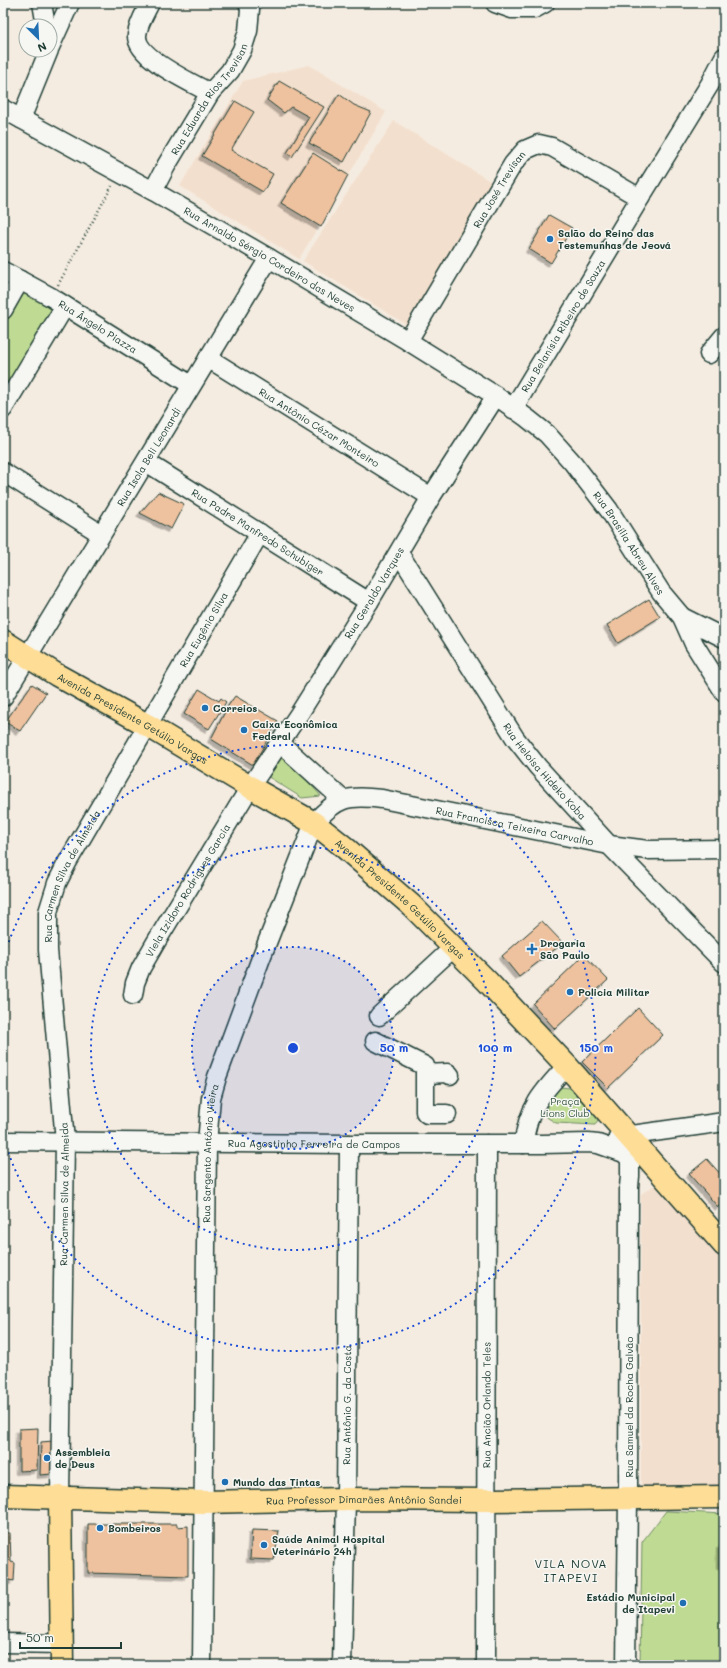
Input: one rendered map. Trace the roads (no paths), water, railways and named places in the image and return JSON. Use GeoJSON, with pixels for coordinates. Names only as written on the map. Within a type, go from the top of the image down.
{"type":"FeatureCollection","features":[{"type":"Feature","properties":{"kind":"main road","name":"Avenida Presidente Getúlio Vargas"},"geometry":{"type":"LineString","coordinates":[[3,641],[57,675],[148,725],[250,787],[314,823],[411,905],[487,981],[567,1066],[626,1144],[724,1245]]}},
{"type":"Feature","properties":{"kind":"main road","name":"Rua Professor Dimarães Antônio Sandei"},"geometry":{"type":"LineString","coordinates":[[3,1496],[203,1502],[346,1499],[488,1500],[724,1497]]}},
{"type":"Feature","properties":{"kind":"main road","name":"Rua Carmen Silva de Almeida"},"geometry":{"type":"LineString","coordinates":[[60,1497],[62,1655]]}},
{"type":"Feature","properties":{"kind":"street"},"geometry":{"type":"LineString","coordinates":[[42,3],[45,18]]}},
{"type":"Feature","properties":{"kind":"street"},"geometry":{"type":"LineString","coordinates":[[58,29],[70,3]]}},
{"type":"Feature","properties":{"kind":"street"},"geometry":{"type":"LineString","coordinates":[[150,3],[142,18],[137,36],[139,44],[155,62],[210,93]]}},
{"type":"Feature","properties":{"kind":"street","name":"Rua Eduarda Rios Trevisan"},"geometry":{"type":"LineString","coordinates":[[153,191],[166,166],[210,93],[230,71],[242,50],[248,31],[250,9],[248,3]]}},
{"type":"Feature","properties":{"kind":"street"},"geometry":{"type":"LineString","coordinates":[[494,3],[512,9],[534,9],[545,3]]}},
{"type":"Feature","properties":{"kind":"street","name":"Rua Belanísia Ribeiro de Souza"},"geometry":{"type":"LineString","coordinates":[[513,409],[710,84],[724,57]]}},
{"type":"Feature","properties":{"kind":"street"},"geometry":{"type":"LineString","coordinates":[[20,119],[46,58]]}},
{"type":"Feature","properties":{"kind":"street","name":"Rua Arnaldo Sérgio Cordeiro das Neves"},"geometry":{"type":"LineString","coordinates":[[3,109],[153,191],[269,258],[496,396],[513,409]]}},
{"type":"Feature","properties":{"kind":"street","name":"Rua José Trevisan"},"geometry":{"type":"LineString","coordinates":[[408,342],[513,164],[525,150],[538,144],[552,147],[640,198]]}},
{"type":"Feature","properties":{"kind":"street","name":"Rua Isola Beli Leonardi"},"geometry":{"type":"LineString","coordinates":[[3,697],[269,258]]}},
{"type":"Feature","properties":{"kind":"street","name":"Rua Ângelo Piazza"},"geometry":{"type":"LineString","coordinates":[[3,271],[58,302],[191,385]]}},
{"type":"Feature","properties":{"kind":"street"},"geometry":{"type":"LineString","coordinates":[[3,310],[20,280]]}},
{"type":"Feature","properties":{"kind":"street"},"geometry":{"type":"LineString","coordinates":[[3,409],[58,302]]}},
{"type":"Feature","properties":{"kind":"street"},"geometry":{"type":"LineString","coordinates":[[708,354],[724,336]]}},
{"type":"Feature","properties":{"kind":"street","name":"Rua Antônio Cézar Monteiro"},"geometry":{"type":"LineString","coordinates":[[208,358],[431,497]]}},
{"type":"Feature","properties":{"kind":"street","name":"Rua Geraldo Varques"},"geometry":{"type":"LineString","coordinates":[[250,787],[280,743],[369,602],[431,497],[496,396]]}},
{"type":"Feature","properties":{"kind":"street","name":"Rua Brasília Abreu Alves"},"geometry":{"type":"LineString","coordinates":[[513,409],[547,434],[574,463],[609,510],[665,599],[682,617],[694,644],[724,692]]}},
{"type":"Feature","properties":{"kind":"street","name":"Rua Padre Manfredo Schubiger"},"geometry":{"type":"LineString","coordinates":[[146,462],[369,602]]}},
{"type":"Feature","properties":{"kind":"street"},"geometry":{"type":"LineString","coordinates":[[3,472],[101,534]]}},
{"type":"Feature","properties":{"kind":"street","name":"Rua Eugênio Silva"},"geometry":{"type":"LineString","coordinates":[[148,725],[260,534]]}},
{"type":"Feature","properties":{"kind":"street","name":"Rua Heloísa Hideko Koba"},"geometry":{"type":"LineString","coordinates":[[399,553],[515,738],[538,768],[609,845],[724,963]]}},
{"type":"Feature","properties":{"kind":"street"},"geometry":{"type":"LineString","coordinates":[[682,617],[724,638]]}},
{"type":"Feature","properties":{"kind":"street","name":"Rua Carmen Silva de Almeida"},"geometry":{"type":"LineString","coordinates":[[60,1497],[65,1142],[48,957],[48,912],[57,883],[67,863],[148,725]]}},
{"type":"Feature","properties":{"kind":"street"},"geometry":{"type":"LineString","coordinates":[[280,743],[342,799]]}},
{"type":"Feature","properties":{"kind":"street","name":"Viela Izidoro Rodrigues Garcia"},"geometry":{"type":"LineString","coordinates":[[133,995],[135,983],[141,968],[250,787]]}},
{"type":"Feature","properties":{"kind":"street","name":"Rua Francisca Teixeira Carvalho"},"geometry":{"type":"LineString","coordinates":[[314,823],[330,806],[342,799],[362,797],[382,799],[609,845],[648,850],[724,849]]}},
{"type":"Feature","properties":{"kind":"street","name":"Rua Sargento Antônio Vieira"},"geometry":{"type":"LineString","coordinates":[[202,1665],[207,1143],[211,1098],[224,1058],[314,823]]}},
{"type":"Feature","properties":{"kind":"street"},"geometry":{"type":"LineString","coordinates":[[379,1016],[453,948]]}},
{"type":"Feature","properties":{"kind":"street"},"geometry":{"type":"LineString","coordinates":[[375,1041],[423,1064],[426,1074],[425,1112],[427,1114],[447,1114]]}},
{"type":"Feature","properties":{"kind":"street"},"geometry":{"type":"LineString","coordinates":[[524,1144],[525,1135],[534,1105],[543,1092],[567,1066]]}},
{"type":"Feature","properties":{"kind":"street"},"geometry":{"type":"LineString","coordinates":[[426,1074],[448,1074],[450,1076]]}},
{"type":"Feature","properties":{"kind":"street"},"geometry":{"type":"LineString","coordinates":[[626,1144],[724,1122]]}},
{"type":"Feature","properties":{"kind":"street","name":"Rua Agostinho Ferreira de Campos"},"geometry":{"type":"LineString","coordinates":[[3,1141],[524,1144],[588,1143],[597,1140],[626,1144]]}},
{"type":"Feature","properties":{"kind":"street","name":"Rua Antônio G. da Costa"},"geometry":{"type":"LineString","coordinates":[[342,1665],[346,1499],[349,1144]]}},
{"type":"Feature","properties":{"kind":"street","name":"Rua Ancião Orlando Teles"},"geometry":{"type":"LineString","coordinates":[[486,1665],[488,1500],[487,1144]]}},
{"type":"Feature","properties":{"kind":"street","name":"Rua Samuel da Rocha Galvão"},"geometry":{"type":"LineString","coordinates":[[626,1144],[631,1165],[629,1187],[634,1665]]}},
{"type":"Feature","properties":{"kind":"street","name":"Rua Samuel da Rocha Galvão"},"geometry":{"type":"LineString","coordinates":[[626,1665],[633,1499]]}},
{"type":"Feature","properties":{"kind":"street"},"geometry":{"type":"LineString","coordinates":[[3,1643],[62,1655]]}},
{"type":"Feature","properties":{"kind":"place","name":"Salão do Reino das Testemunhas de Jeová"},"geometry":{"type":"Point","coordinates":[550,239]}},
{"type":"Feature","properties":{"kind":"place","name":"Correios"},"geometry":{"type":"Point","coordinates":[205,708]}},
{"type":"Feature","properties":{"kind":"place","name":"Caixa Econômica Federal"},"geometry":{"type":"Point","coordinates":[244,730]}},
{"type":"Feature","properties":{"kind":"place","name":"Drogaria São Paulo"},"geometry":{"type":"Point","coordinates":[532,949]}},
{"type":"Feature","properties":{"kind":"place","name":"Policia Militar"},"geometry":{"type":"Point","coordinates":[570,992]}},
{"type":"Feature","properties":{"kind":"place","name":"Assembleia de Deus"},"geometry":{"type":"Point","coordinates":[47,1458]}},
{"type":"Feature","properties":{"kind":"place","name":"Mundo das Tintas"},"geometry":{"type":"Point","coordinates":[225,1482]}},
{"type":"Feature","properties":{"kind":"place","name":"Bombeiros"},"geometry":{"type":"Point","coordinates":[100,1528]}},
{"type":"Feature","properties":{"kind":"place","name":"Saúde Animal Hospital Veterinário 24h"},"geometry":{"type":"Point","coordinates":[264,1545]}},
{"type":"Feature","properties":{"kind":"place","name":"Estádio Municipal de Itapevi"},"geometry":{"type":"Point","coordinates":[683,1603]}},
{"type":"Feature","properties":{"kind":"district","name":"VILA NOVA ITAPEVI"},"geometry":{"type":"Point","coordinates":[571,1570]}},
{"type":"Feature","properties":{"kind":"park label","name":"Praça Lions Club"},"geometry":{"type":"Point","coordinates":[565,1106]}}]}
